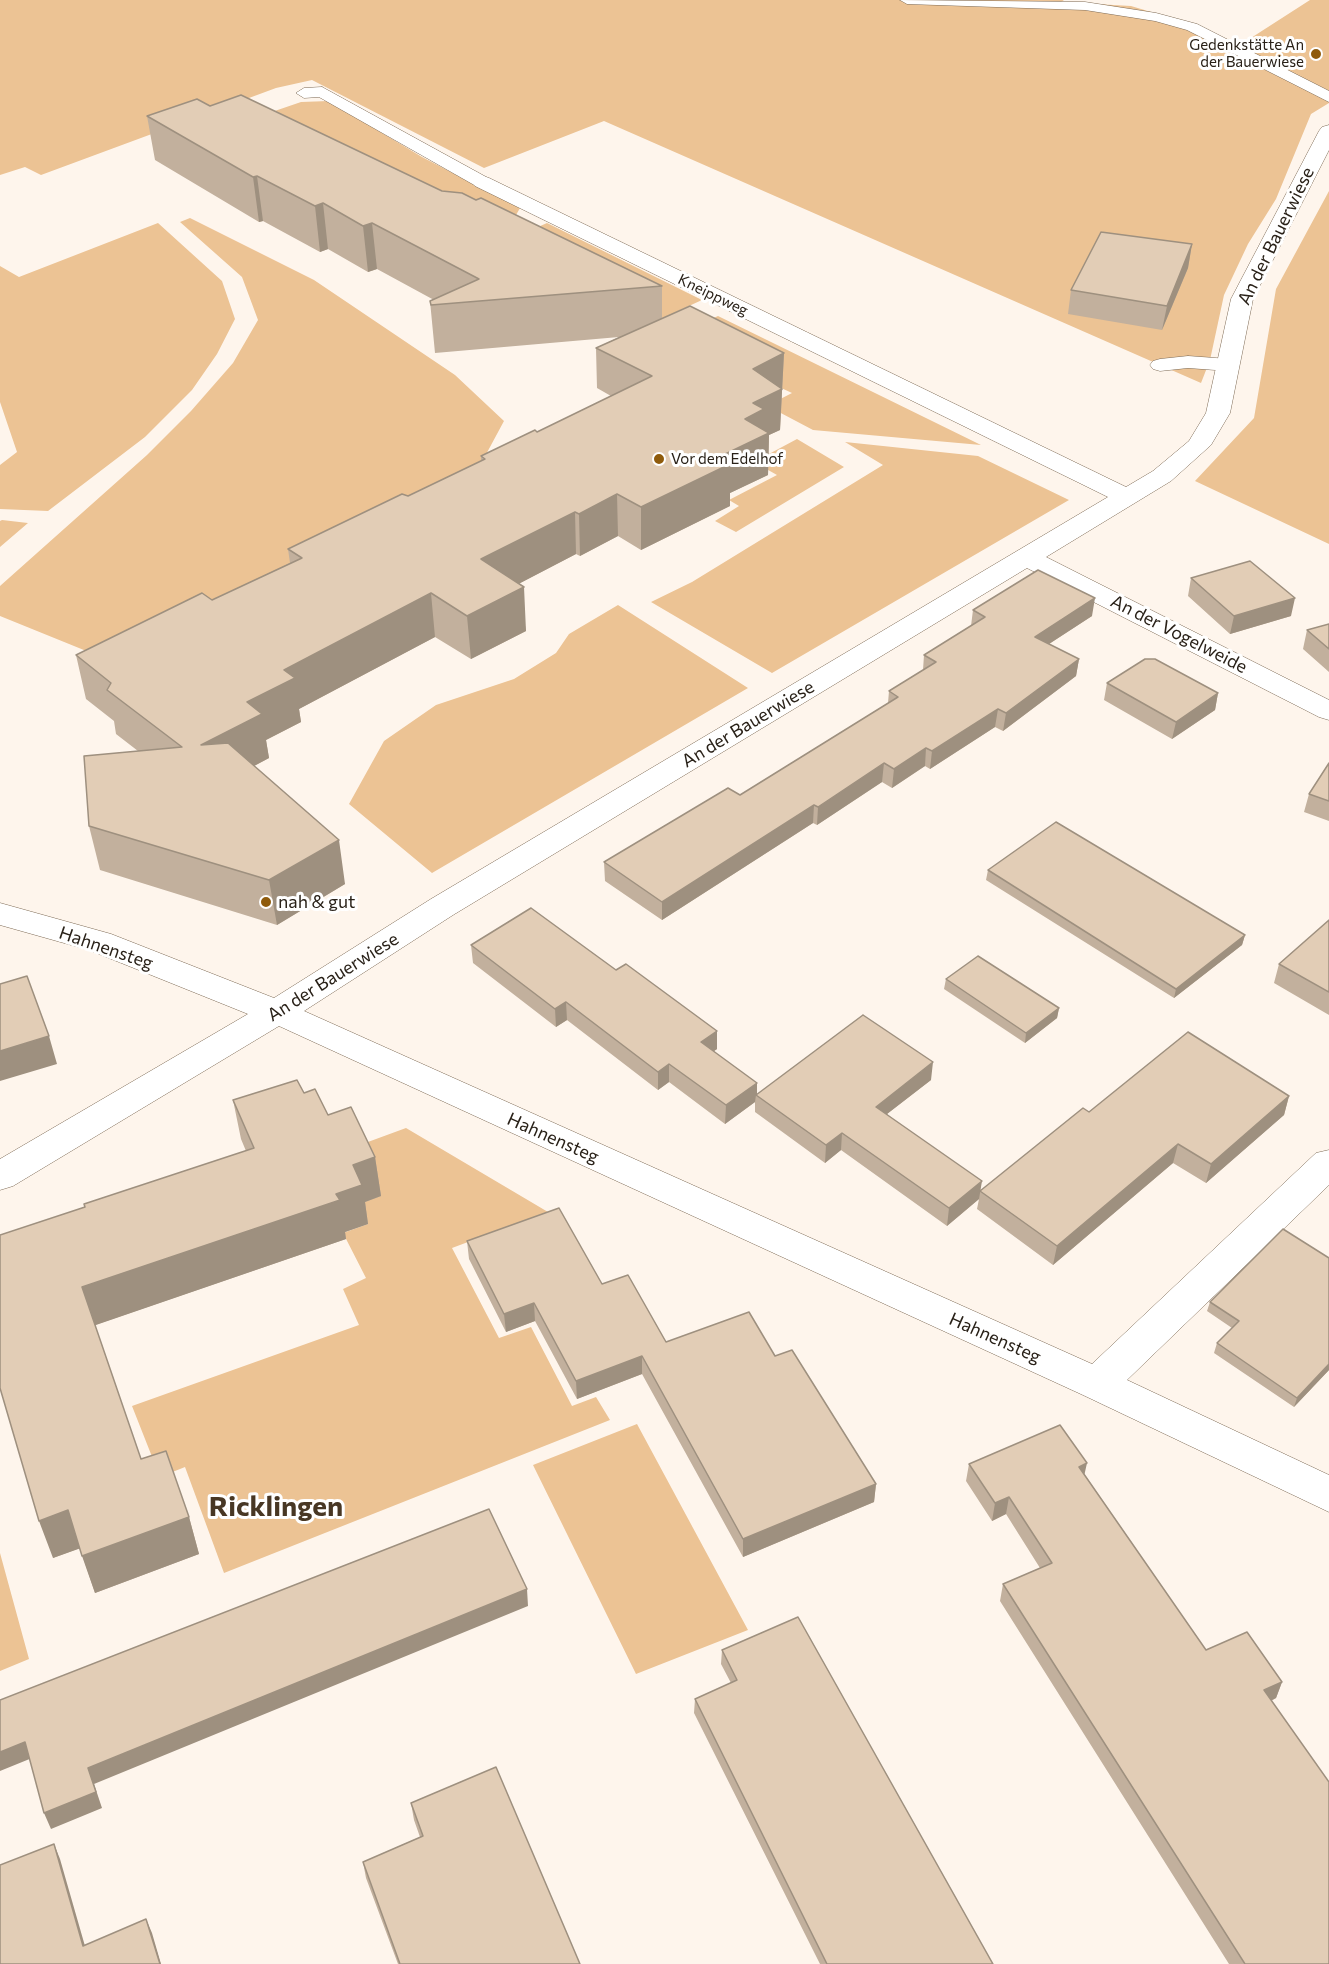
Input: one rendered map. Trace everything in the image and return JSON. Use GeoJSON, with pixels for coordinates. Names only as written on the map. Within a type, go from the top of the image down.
{"type":"FeatureCollection","features":[{"type":"Feature","properties":{"kind":"street","name":"An der Bauerwiese"},"geometry":{"type":"LineString","coordinates":[[0,1176],[277,1012],[442,908],[1162,476],[1199,445],[1218,413],[1242,299],[1329,131]]}},
{"type":"Feature","properties":{"kind":"street","name":"Kneippweg"},"geometry":{"type":"LineString","coordinates":[[482,182],[1126,497]]}},
{"type":"Feature","properties":{"kind":"street","name":"An der Vogelweide"},"geometry":{"type":"LineString","coordinates":[[1028,558],[1329,711]]}},
{"type":"Feature","properties":{"kind":"street","name":"Hahnensteg"},"geometry":{"type":"LineString","coordinates":[[0,915],[100,942],[277,1012],[1097,1384],[1329,1494]]}},
{"type":"Feature","properties":{"kind":"street"},"geometry":{"type":"LineString","coordinates":[[1097,1384],[1329,1163]]}},
{"type":"Feature","properties":{"kind":"lane"},"geometry":{"type":"LineString","coordinates":[[907,0],[1085,6],[1156,16],[1192,27],[1329,97]]}},
{"type":"Feature","properties":{"kind":"lane","name":"Kneippweg"},"geometry":{"type":"LineString","coordinates":[[304,93],[322,92],[482,182]]}},
{"type":"Feature","properties":{"kind":"lane"},"geometry":{"type":"LineString","coordinates":[[1160,365],[1188,362],[1229,365]]}},
{"type":"Feature","properties":{"kind":"shaded area"},"geometry":{"type":"Polygon","coordinates":[[[0,0],[1064,0],[1061,2],[1131,6],[1198,26],[1240,45],[1310,0],[1329,0],[1329,103],[1311,114],[1276,199],[1248,244],[1224,295],[1210,360],[1201,383],[604,121],[484,168],[312,80],[276,88],[41,175],[25,167],[0,175],[0,0]]]}},
{"type":"Feature","properties":{"kind":"shaded area"},"geometry":{"type":"Polygon","coordinates":[[[329,101],[422,157],[520,208],[507,231],[225,128],[301,102],[329,101]]]}},
{"type":"Feature","properties":{"kind":"shaded area"},"geometry":{"type":"Polygon","coordinates":[[[1329,191],[1329,544],[1195,481],[1254,418],[1276,289],[1329,191]]]}},
{"type":"Feature","properties":{"kind":"shaded area"},"geometry":{"type":"Polygon","coordinates":[[[190,218],[314,280],[455,375],[504,421],[476,473],[111,661],[0,616],[0,586],[147,455],[191,411],[233,363],[258,320],[242,277],[180,222],[190,218]]]}},
{"type":"Feature","properties":{"kind":"shaded area"},"geometry":{"type":"Polygon","coordinates":[[[158,223],[222,281],[235,319],[217,354],[192,390],[145,437],[48,511],[0,509],[0,465],[17,452],[0,402],[0,266],[19,277],[158,223]]]}},
{"type":"Feature","properties":{"kind":"shaded area"},"geometry":{"type":"Polygon","coordinates":[[[547,223],[702,300],[654,322],[529,231],[547,223]]]}},
{"type":"Feature","properties":{"kind":"shaded area"},"geometry":{"type":"Polygon","coordinates":[[[718,316],[981,445],[813,430],[777,411],[755,412],[792,393],[671,337],[718,316]]]}},
{"type":"Feature","properties":{"kind":"shaded area"},"geometry":{"type":"Polygon","coordinates":[[[797,439],[844,467],[736,532],[715,521],[739,506],[729,500],[777,475],[754,462],[797,439]]]}},
{"type":"Feature","properties":{"kind":"shaded area"},"geometry":{"type":"Polygon","coordinates":[[[845,442],[978,456],[1069,500],[772,673],[651,602],[692,582],[883,465],[845,442]]]}},
{"type":"Feature","properties":{"kind":"shaded area"},"geometry":{"type":"Polygon","coordinates":[[[2,520],[28,523],[0,547],[0,521],[2,520]]]}},
{"type":"Feature","properties":{"kind":"shaded area"},"geometry":{"type":"Polygon","coordinates":[[[618,605],[748,688],[432,873],[349,804],[384,741],[436,705],[514,679],[556,653],[569,634],[618,605]]]}},
{"type":"Feature","properties":{"kind":"shaded area"},"geometry":{"type":"Polygon","coordinates":[[[406,1128],[548,1212],[452,1248],[499,1338],[531,1327],[572,1406],[596,1397],[610,1420],[224,1573],[185,1467],[160,1477],[132,1406],[359,1325],[343,1289],[366,1278],[343,1233],[368,1224],[359,1204],[380,1196],[357,1146],[406,1128]]]}},
{"type":"Feature","properties":{"kind":"shaded area"},"geometry":{"type":"Polygon","coordinates":[[[637,1424],[748,1630],[636,1674],[533,1465],[637,1424]]]}},
{"type":"Feature","properties":{"kind":"shaded area"},"geometry":{"type":"Polygon","coordinates":[[[0,1553],[29,1659],[0,1671],[0,1553]]]}},
{"type":"Feature","properties":{"kind":"building"},"geometry":{"type":"Polygon","coordinates":[[[241,95],[442,191],[462,193],[476,200],[481,198],[662,286],[431,305],[430,301],[479,279],[372,223],[363,226],[323,203],[315,206],[257,176],[253,177],[147,116],[197,99],[210,106],[241,95]]]}},
{"type":"Feature","properties":{"kind":"building"},"geometry":{"type":"Polygon","coordinates":[[[1101,232],[1192,244],[1167,306],[1071,290],[1101,232]]]}},
{"type":"Feature","properties":{"kind":"building"},"geometry":{"type":"Polygon","coordinates":[[[690,306],[784,353],[753,369],[782,389],[753,403],[764,409],[745,419],[769,433],[719,457],[730,464],[641,507],[617,494],[579,514],[575,512],[481,559],[524,587],[467,616],[431,593],[284,670],[295,678],[247,702],[262,714],[201,745],[228,743],[339,840],[269,880],[89,826],[84,756],[182,747],[107,690],[111,683],[76,655],[202,593],[212,600],[302,558],[288,549],[402,494],[408,496],[485,459],[481,456],[535,430],[537,432],[652,376],[596,348],[690,306]]]}},
{"type":"Feature","properties":{"kind":"building"},"geometry":{"type":"Polygon","coordinates":[[[1250,561],[1295,598],[1234,616],[1191,578],[1250,561]]]}},
{"type":"Feature","properties":{"kind":"building"},"geometry":{"type":"Polygon","coordinates":[[[1038,570],[1095,598],[1035,637],[1079,659],[1006,713],[998,709],[932,751],[926,748],[894,769],[884,763],[818,807],[814,805],[662,902],[604,862],[728,788],[740,795],[898,697],[889,691],[936,662],[924,655],[985,617],[973,610],[1038,570]]]}},
{"type":"Feature","properties":{"kind":"building"},"geometry":{"type":"Polygon","coordinates":[[[1329,624],[1329,649],[1307,630],[1329,624]]]}},
{"type":"Feature","properties":{"kind":"building"},"geometry":{"type":"Polygon","coordinates":[[[1145,659],[1155,659],[1218,693],[1176,722],[1107,683],[1145,659]]]}},
{"type":"Feature","properties":{"kind":"building"},"geometry":{"type":"Polygon","coordinates":[[[1329,763],[1329,801],[1309,794],[1329,763]]]}},
{"type":"Feature","properties":{"kind":"building"},"geometry":{"type":"Polygon","coordinates":[[[1056,822],[1245,935],[1176,989],[988,870],[1056,822]]]}},
{"type":"Feature","properties":{"kind":"building"},"geometry":{"type":"Polygon","coordinates":[[[531,908],[616,970],[626,964],[717,1031],[701,1042],[757,1083],[726,1105],[669,1064],[658,1072],[566,1002],[555,1009],[471,945],[531,908]]]}},
{"type":"Feature","properties":{"kind":"building"},"geometry":{"type":"Polygon","coordinates":[[[1329,920],[1329,992],[1279,964],[1329,920]]]}},
{"type":"Feature","properties":{"kind":"building"},"geometry":{"type":"Polygon","coordinates":[[[978,956],[1059,1008],[1026,1033],[946,979],[978,956]]]}},
{"type":"Feature","properties":{"kind":"building"},"geometry":{"type":"Polygon","coordinates":[[[27,976],[49,1036],[0,1051],[0,984],[27,976]]]}},
{"type":"Feature","properties":{"kind":"building"},"geometry":{"type":"Polygon","coordinates":[[[863,1015],[933,1062],[876,1107],[982,1181],[949,1208],[842,1133],[826,1145],[756,1095],[863,1015]]]}},
{"type":"Feature","properties":{"kind":"building"},"geometry":{"type":"Polygon","coordinates":[[[1188,1032],[1289,1096],[1211,1164],[1178,1144],[1057,1246],[980,1191],[1083,1108],[1089,1112],[1188,1032]]]}},
{"type":"Feature","properties":{"kind":"building"},"geometry":{"type":"Polygon","coordinates":[[[297,1080],[304,1093],[315,1089],[328,1115],[351,1107],[375,1157],[353,1165],[362,1185],[336,1194],[340,1200],[82,1287],[141,1459],[166,1451],[189,1517],[82,1556],[68,1510],[39,1521],[0,1388],[0,1235],[85,1207],[84,1204],[254,1148],[233,1100],[297,1080]]]}},
{"type":"Feature","properties":{"kind":"building"},"geometry":{"type":"Polygon","coordinates":[[[559,1208],[602,1284],[628,1275],[666,1342],[749,1312],[775,1356],[792,1350],[876,1484],[743,1539],[642,1356],[576,1381],[534,1303],[504,1314],[467,1241],[559,1208]]]}},
{"type":"Feature","properties":{"kind":"building"},"geometry":{"type":"Polygon","coordinates":[[[1283,1229],[1329,1258],[1329,1364],[1297,1398],[1217,1343],[1239,1321],[1210,1302],[1283,1229]]]}},
{"type":"Feature","properties":{"kind":"building"},"geometry":{"type":"Polygon","coordinates":[[[1060,1425],[1087,1463],[1079,1467],[1206,1650],[1247,1632],[1282,1682],[1264,1690],[1329,1782],[1329,1964],[1245,1964],[1003,1584],[1052,1563],[1009,1497],[995,1503],[969,1464],[1060,1425]]]}},
{"type":"Feature","properties":{"kind":"building"},"geometry":{"type":"Polygon","coordinates":[[[489,1509],[527,1589],[88,1768],[96,1792],[44,1813],[25,1742],[0,1752],[0,1700],[489,1509]]]}},
{"type":"Feature","properties":{"kind":"building"},"geometry":{"type":"Polygon","coordinates":[[[798,1617],[993,1964],[827,1964],[695,1699],[737,1680],[722,1650],[798,1617]]]}},
{"type":"Feature","properties":{"kind":"building"},"geometry":{"type":"Polygon","coordinates":[[[496,1767],[580,1964],[400,1964],[363,1862],[423,1836],[411,1803],[496,1767]]]}},
{"type":"Feature","properties":{"kind":"building"},"geometry":{"type":"Polygon","coordinates":[[[54,1844],[83,1946],[146,1919],[160,1964],[0,1964],[0,1865],[54,1844]]]}},
{"type":"Feature","properties":{"kind":"place","name":"Gedenkstätte An der Bauerwiese"},"geometry":{"type":"Point","coordinates":[1316,54]}},
{"type":"Feature","properties":{"kind":"place","name":"Vor dem Edelhof"},"geometry":{"type":"Point","coordinates":[659,459]}},
{"type":"Feature","properties":{"kind":"place","name":"nah & gut"},"geometry":{"type":"Point","coordinates":[266,902]}},
{"type":"Feature","properties":{"kind":"district","name":"Ricklingen"},"geometry":{"type":"Point","coordinates":[276,1507]}}]}
